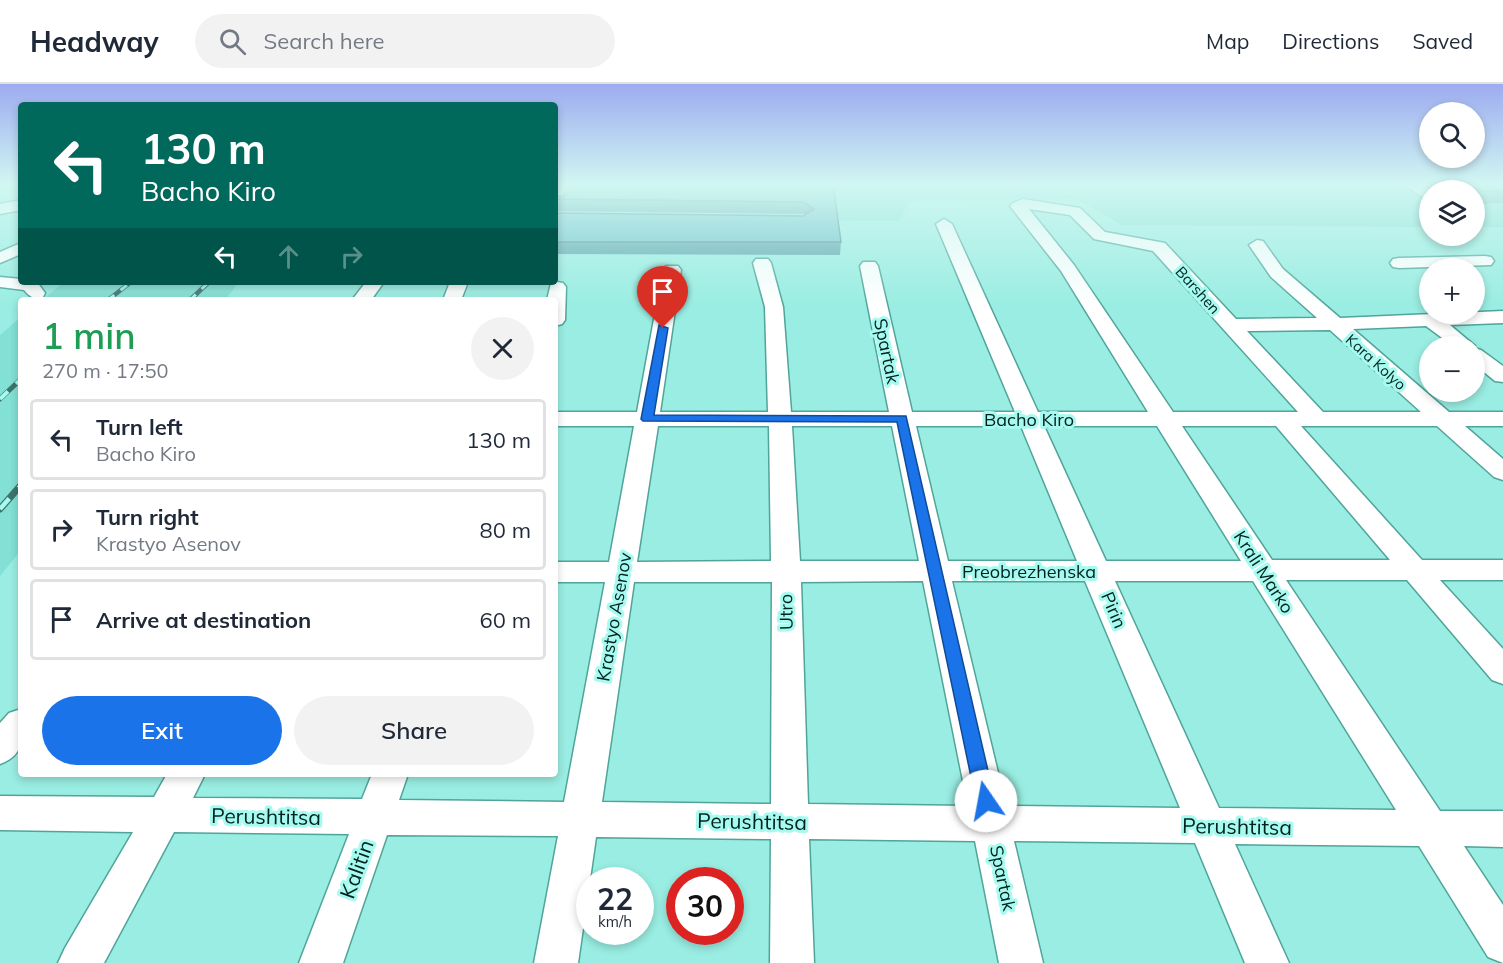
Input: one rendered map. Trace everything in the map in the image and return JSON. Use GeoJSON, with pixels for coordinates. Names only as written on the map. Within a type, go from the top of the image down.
{"type":"FeatureCollection","features":[{"type":"Feature","properties":{"kind":"street","name":"Pirin"},"geometry":{"type":"LineString","coordinates":[[944,225],[1267,963]]}},
{"type":"Feature","properties":{"kind":"street","name":"Krali Marko"},"geometry":{"type":"LineString","coordinates":[[1033,225],[1068,269],[1503,942]]}},
{"type":"Feature","properties":{"kind":"street","name":"Barshen"},"geometry":{"type":"LineString","coordinates":[[1089,225],[1100,236],[1159,247],[1317,419]]}},
{"type":"Feature","properties":{"kind":"street","name":"Kara Kolyo"},"geometry":{"type":"LineString","coordinates":[[1257,245],[1277,273],[1440,419],[1503,472]]}},
{"type":"Feature","properties":{"kind":"street"},"geometry":{"type":"LineString","coordinates":[[0,258],[18,249]]}},
{"type":"Feature","properties":{"kind":"street"},"geometry":{"type":"LineString","coordinates":[[1485,261],[1503,260]]}},
{"type":"Feature","properties":{"kind":"street"},"geometry":{"type":"LineString","coordinates":[[1485,261],[1503,271]]}},
{"type":"Feature","properties":{"kind":"street","name":"Utro"},"geometry":{"type":"LineString","coordinates":[[762,263],[774,307],[780,419],[786,572],[792,963]]}},
{"type":"Feature","properties":{"kind":"street"},"geometry":{"type":"LineString","coordinates":[[1399,263],[1419,263]]}},
{"type":"Feature","properties":{"kind":"street","name":"Spartak"},"geometry":{"type":"LineString","coordinates":[[868,266],[1021,963]]}},
{"type":"Feature","properties":{"kind":"street","name":"Krastyo Asenov"},"geometry":{"type":"LineString","coordinates":[[556,963],[672,270]]}},
{"type":"Feature","properties":{"kind":"street"},"geometry":{"type":"LineString","coordinates":[[0,282],[18,284]]}},
{"type":"Feature","properties":{"kind":"street"},"geometry":{"type":"LineString","coordinates":[[30,285],[36,293]]}},
{"type":"Feature","properties":{"kind":"street"},"geometry":{"type":"LineString","coordinates":[[363,297],[373,285]]}},
{"type":"Feature","properties":{"kind":"street"},"geometry":{"type":"LineString","coordinates":[[556,297],[557,287]]}},
{"type":"Feature","properties":{"kind":"street"},"geometry":{"type":"LineString","coordinates":[[1485,318],[1503,317]]}},
{"type":"Feature","properties":{"kind":"street"},"geometry":{"type":"LineString","coordinates":[[1229,324],[1419,321]]}},
{"type":"Feature","properties":{"kind":"street"},"geometry":{"type":"LineString","coordinates":[[1436,324],[1452,336]]}},
{"type":"Feature","properties":{"kind":"street"},"geometry":{"type":"LineString","coordinates":[[1485,362],[1503,376]]}},
{"type":"Feature","properties":{"kind":"street","name":"Bacho Kiro"},"geometry":{"type":"LineString","coordinates":[[558,419],[1503,419]]}},
{"type":"Feature","properties":{"kind":"street"},"geometry":{"type":"LineString","coordinates":[[1282,419],[1503,671]]}},
{"type":"Feature","properties":{"kind":"street","name":"Preobrezhenska"},"geometry":{"type":"LineString","coordinates":[[558,572],[1503,570]]}},
{"type":"Feature","properties":{"kind":"street"},"geometry":{"type":"LineString","coordinates":[[0,749],[18,727]]}},
{"type":"Feature","properties":{"kind":"street"},"geometry":{"type":"LineString","coordinates":[[81,963],[186,777]]}},
{"type":"Feature","properties":{"kind":"street","name":"Kalitin"},"geometry":{"type":"LineString","coordinates":[[321,963],[389,777]]}},
{"type":"Feature","properties":{"kind":"street","name":"Perushtitsa"},"geometry":{"type":"LineString","coordinates":[[0,813],[1503,829]]}},
{"type":"Feature","properties":{"kind":"shaded area"},"geometry":{"type":"Polygon","coordinates":[[[1125,225],[1419,225],[1419,227],[1125,225]]]}},
{"type":"Feature","properties":{"kind":"shaded area"},"geometry":{"type":"Polygon","coordinates":[[[1485,225],[1503,225],[1503,227],[1485,227],[1485,225]]]}},
{"type":"Feature","properties":{"kind":"shaded area"},"geometry":{"type":"Polygon","coordinates":[[[60,285],[237,285],[227,297],[46,297],[60,285]]]}},
{"type":"Feature","properties":{"kind":"shaded area"},"geometry":{"type":"Polygon","coordinates":[[[18,320],[18,554],[0,576],[0,335],[18,320]]]}},
{"type":"Feature","properties":{"kind":"building"},"geometry":{"type":"Polygon","coordinates":[[[558,225],[839,225],[841,242],[558,242],[558,225]]]}},
{"type":"Feature","properties":{"kind":"railway"},"geometry":{"type":"LineString","coordinates":[[112,297],[127,285]]}},
{"type":"Feature","properties":{"kind":"railway"},"geometry":{"type":"LineString","coordinates":[[193,297],[206,285]]}},
{"type":"Feature","properties":{"kind":"railway"},"geometry":{"type":"LineString","coordinates":[[0,399],[18,382]]}},
{"type":"Feature","properties":{"kind":"railway"},"geometry":{"type":"LineString","coordinates":[[0,509],[18,488]]}},
{"type":"Feature","properties":{"kind":"route"},"geometry":{"type":"LineString","coordinates":[[663,328],[647,419],[902,419],[986,801]]}}]}
